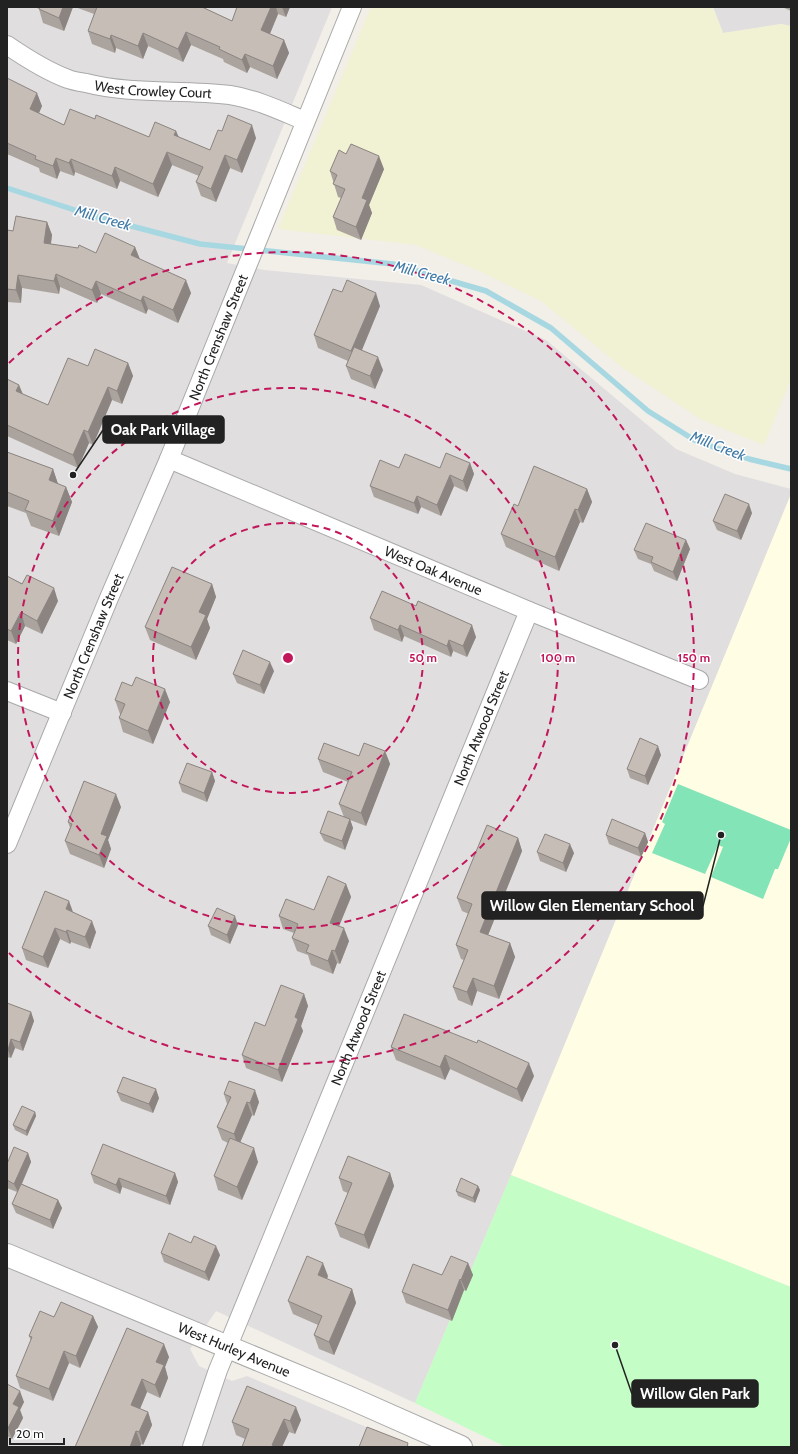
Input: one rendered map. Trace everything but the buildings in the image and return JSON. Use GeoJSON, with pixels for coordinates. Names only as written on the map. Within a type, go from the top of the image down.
{"type":"FeatureCollection","features":[{"type":"Feature","properties":{"kind":"street","name":"North Crenshaw Street"},"geometry":{"type":"LineString","coordinates":[[7,844],[169,459],[352,7]]}},
{"type":"Feature","properties":{"kind":"street","name":"West Crowley Court"},"geometry":{"type":"LineString","coordinates":[[7,45],[32,61],[68,79],[101,87],[143,92],[199,93],[232,96],[266,105],[305,121]]}},
{"type":"Feature","properties":{"kind":"street","name":"West Oak Avenue"},"geometry":{"type":"LineString","coordinates":[[169,459],[529,611],[699,680]]}},
{"type":"Feature","properties":{"kind":"street","name":"North Atwood Street"},"geometry":{"type":"LineString","coordinates":[[192,1447],[218,1370],[529,611]]}},
{"type":"Feature","properties":{"kind":"street"},"geometry":{"type":"LineString","coordinates":[[7,690],[62,713]]}},
{"type":"Feature","properties":{"kind":"street","name":"West Hurley Avenue"},"geometry":{"type":"LineString","coordinates":[[7,1255],[228,1346],[461,1447]]}},
{"type":"Feature","properties":{"kind":"shaded area"},"geometry":{"type":"Polygon","coordinates":[[[7,7],[332,7],[227,263],[264,270],[421,285],[546,340],[676,449],[735,474],[791,489],[791,494],[511,1175],[415,1403],[216,1311],[190,1349],[199,1366],[232,1381],[247,1376],[413,1447],[7,1447],[7,7]]]}},
{"type":"Feature","properties":{"kind":"shaded area"},"geometry":{"type":"Polygon","coordinates":[[[713,7],[791,7],[791,26],[781,24],[723,33],[713,7]]]}},
{"type":"Feature","properties":{"kind":"shaded area"},"geometry":{"type":"Polygon","coordinates":[[[791,494],[791,1287],[511,1175],[791,494]]]}},
{"type":"Feature","properties":{"kind":"green space"},"geometry":{"type":"Polygon","coordinates":[[[371,7],[713,7],[723,33],[781,24],[791,26],[791,379],[764,445],[702,420],[623,368],[541,301],[479,271],[416,245],[278,229],[371,7]]]}},
{"type":"Feature","properties":{"kind":"green space"},"geometry":{"type":"Polygon","coordinates":[[[678,784],[791,830],[791,838],[778,869],[775,869],[763,899],[711,877],[723,847],[718,845],[705,874],[652,853],[665,824],[662,822],[678,784]]]}},
{"type":"Feature","properties":{"kind":"green space"},"geometry":{"type":"Polygon","coordinates":[[[511,1175],[791,1287],[791,1447],[506,1447],[415,1403],[511,1175]]]}},
{"type":"Feature","properties":{"kind":"waterway","name":"Mill Creek"},"geometry":{"type":"LineString","coordinates":[[7,188],[93,216],[200,244],[393,264],[486,291],[551,328],[648,411],[696,441],[749,459],[791,469]]}},
{"type":"Feature","properties":{"kind":"place","name":"Oak Park Village"},"geometry":{"type":"Point","coordinates":[73,475]}},
{"type":"Feature","properties":{"kind":"place","name":"Willow Glen Elementary School"},"geometry":{"type":"Point","coordinates":[721,835]}},
{"type":"Feature","properties":{"kind":"place","name":"Willow Glen Park"},"geometry":{"type":"Point","coordinates":[615,1345]}}]}
